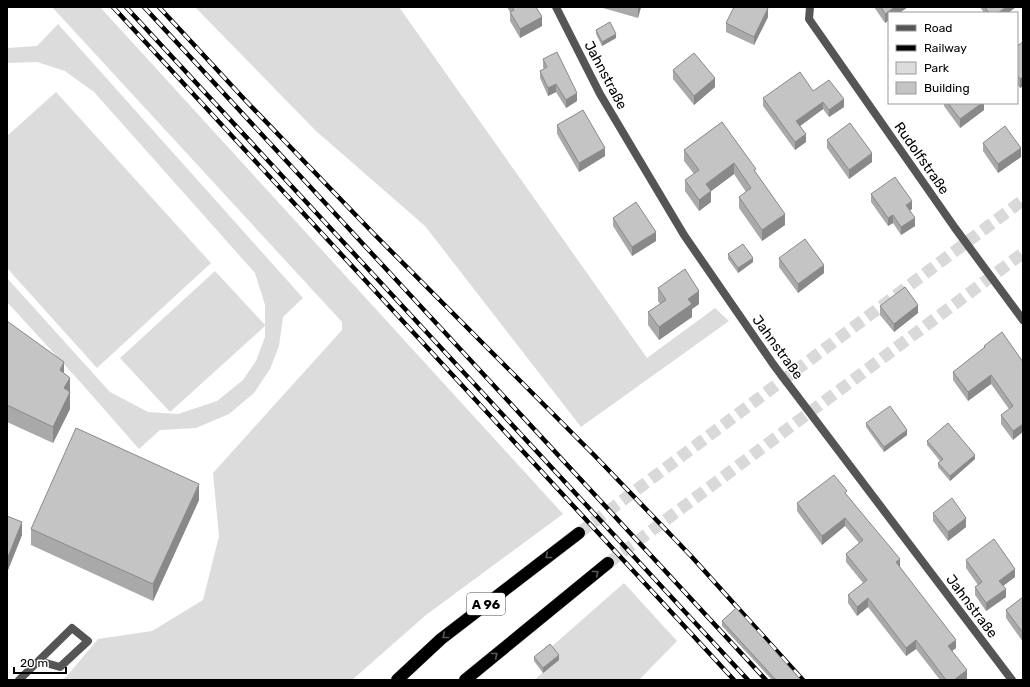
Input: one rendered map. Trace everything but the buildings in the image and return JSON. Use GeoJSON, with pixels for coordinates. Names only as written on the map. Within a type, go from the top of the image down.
{"type":"FeatureCollection","features":[{"type":"Feature","properties":{"kind":"highway","name":"A 96"},"geometry":{"type":"LineString","coordinates":[[397,680],[441,639],[579,533]]}},
{"type":"Feature","properties":{"kind":"highway"},"geometry":{"type":"LineString","coordinates":[[465,680],[608,563]]}},
{"type":"Feature","properties":{"kind":"street","name":"Jahnstraße"},"geometry":{"type":"LineString","coordinates":[[556,7],[600,94],[684,235],[773,364],[1012,680]]}},
{"type":"Feature","properties":{"kind":"street","name":"Rudolfstraße"},"geometry":{"type":"LineString","coordinates":[[810,7],[809,19],[955,228],[1023,320]]}},
{"type":"Feature","properties":{"kind":"street"},"geometry":{"type":"LineString","coordinates":[[19,680],[72,628],[88,641],[60,667],[39,661]]}},
{"type":"Feature","properties":{"kind":"green space"},"geometry":{"type":"Polygon","coordinates":[[[52,7],[100,7],[563,514],[426,615],[352,680],[60,680],[66,677],[98,639],[152,631],[203,600],[219,536],[213,473],[342,330],[342,322],[52,7]]]}},
{"type":"Feature","properties":{"kind":"green space"},"geometry":{"type":"Polygon","coordinates":[[[195,7],[399,7],[647,358],[715,308],[729,321],[581,427],[425,226],[316,131],[195,7]]]}},
{"type":"Feature","properties":{"kind":"green space"},"geometry":{"type":"Polygon","coordinates":[[[58,24],[303,298],[283,317],[279,346],[270,369],[254,393],[229,414],[196,428],[160,430],[139,449],[7,302],[7,278],[110,392],[148,412],[178,414],[217,401],[243,380],[256,361],[265,337],[265,326],[170,412],[120,358],[215,271],[265,325],[265,305],[255,273],[94,92],[65,71],[37,62],[7,63],[7,48],[37,46],[58,24]]]}},
{"type":"Feature","properties":{"kind":"green space"},"geometry":{"type":"Polygon","coordinates":[[[56,92],[211,263],[97,368],[7,268],[7,136],[56,92]]]}},
{"type":"Feature","properties":{"kind":"green space"},"geometry":{"type":"Polygon","coordinates":[[[624,583],[677,641],[639,680],[534,680],[559,659],[550,648],[624,583]]]}},
{"type":"Feature","properties":{"kind":"tunnel"},"geometry":{"type":"LineString","coordinates":[[579,533],[1023,200]]}},
{"type":"Feature","properties":{"kind":"tunnel"},"geometry":{"type":"LineString","coordinates":[[608,563],[1023,253]]}},
{"type":"Feature","properties":{"kind":"railway"},"geometry":{"type":"LineString","coordinates":[[113,7],[734,680]]}},
{"type":"Feature","properties":{"kind":"railway"},"geometry":{"type":"LineString","coordinates":[[126,7],[748,680]]}},
{"type":"Feature","properties":{"kind":"railway"},"geometry":{"type":"LineString","coordinates":[[144,7],[766,680]]}},
{"type":"Feature","properties":{"kind":"railway"},"geometry":{"type":"LineString","coordinates":[[159,7],[246,101],[374,234],[594,455],[691,556],[803,680]]}}]}
